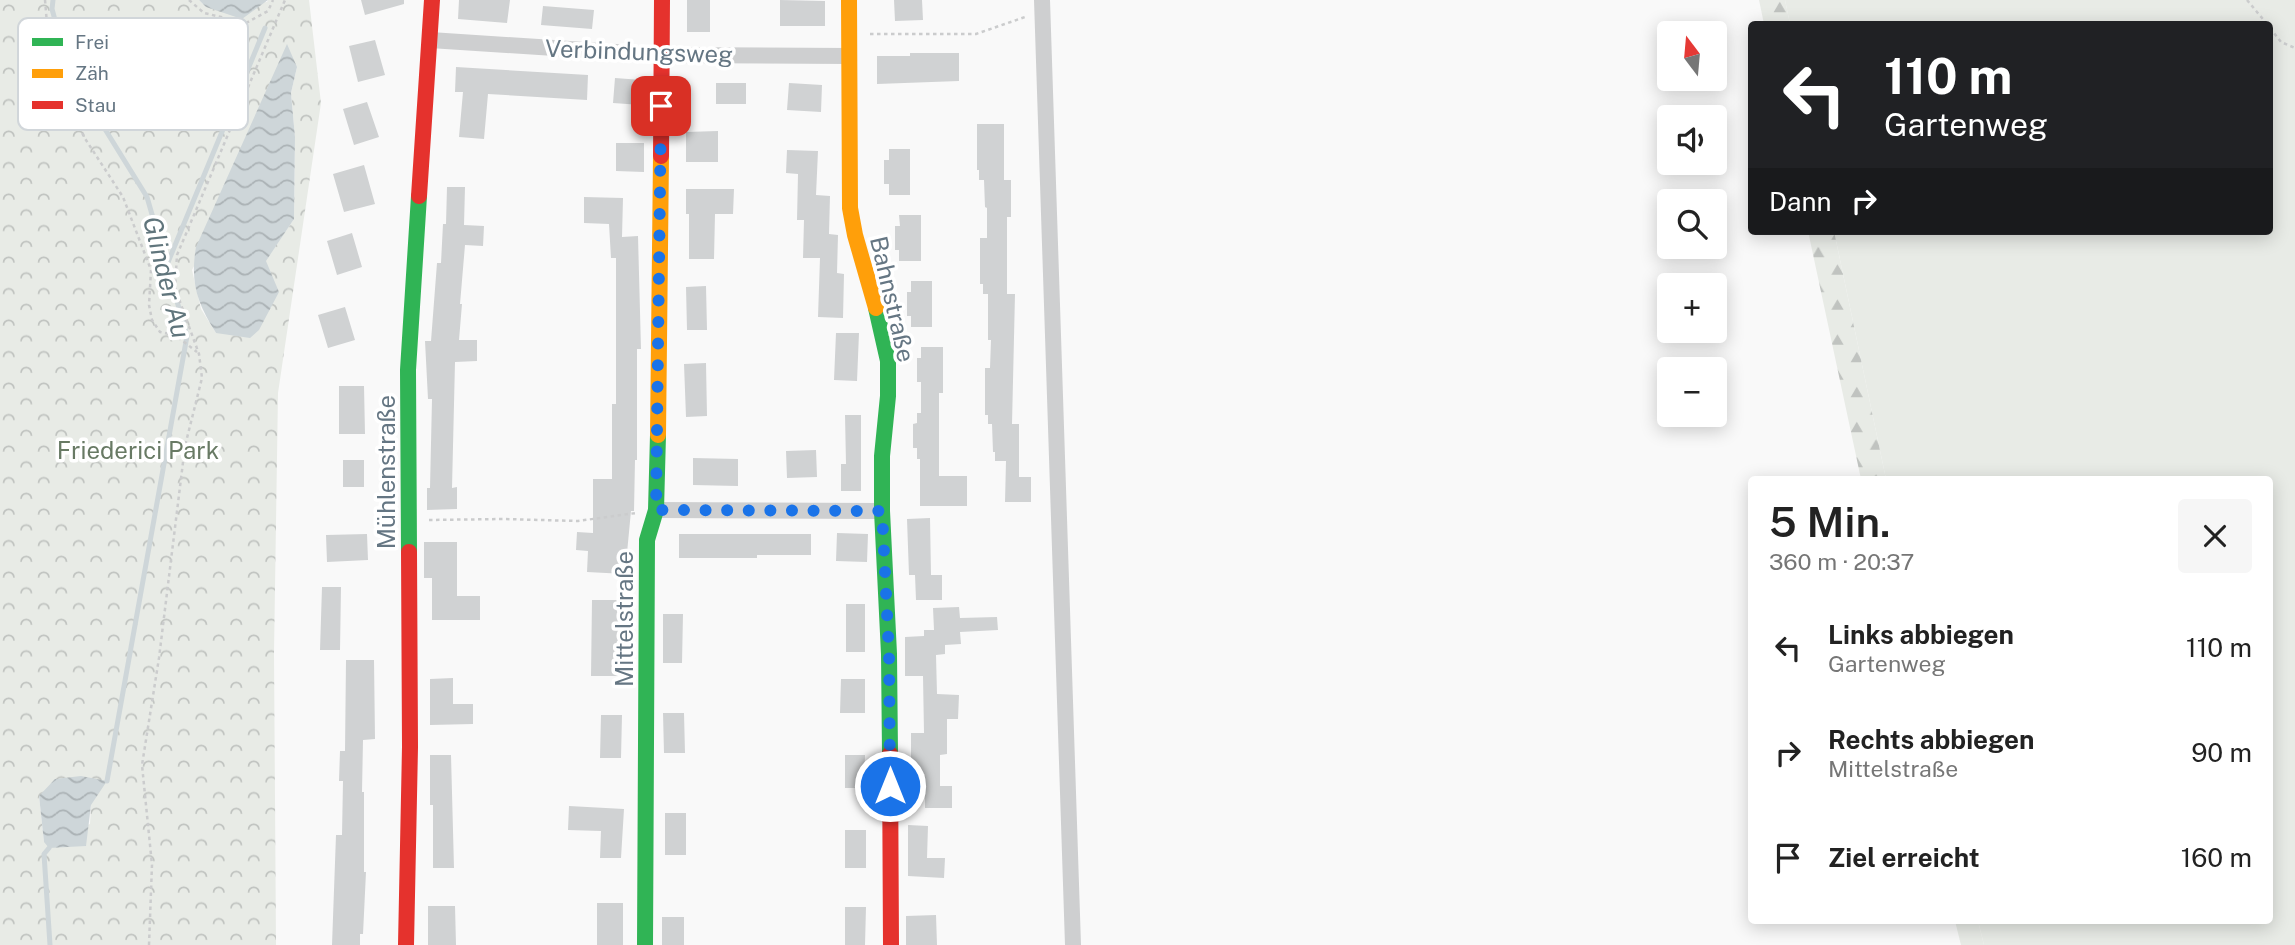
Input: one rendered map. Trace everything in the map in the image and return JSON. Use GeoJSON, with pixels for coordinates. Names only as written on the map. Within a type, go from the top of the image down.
{"type":"FeatureCollection","features":[{"type":"Feature","properties":{"kind":"street","name":"Mühlenstraße"},"geometry":{"type":"LineString","coordinates":[[406,945],[410,747],[408,370],[432,0]]}},
{"type":"Feature","properties":{"kind":"street","name":"Mittelstraße"},"geometry":{"type":"LineString","coordinates":[[645,945],[647,540],[656,510],[662,0]]}},
{"type":"Feature","properties":{"kind":"street","name":"Bahnstraße"},"geometry":{"type":"LineString","coordinates":[[849,0],[850,208],[855,235],[882,328],[888,361],[888,396],[882,456],[882,511],[889,654],[891,945]]}},
{"type":"Feature","properties":{"kind":"street"},"geometry":{"type":"LineString","coordinates":[[1042,5],[1073,945]]}},
{"type":"Feature","properties":{"kind":"street","name":"Verbindungsweg"},"geometry":{"type":"LineString","coordinates":[[430,40],[662,55],[849,56]]}},
{"type":"Feature","properties":{"kind":"street"},"geometry":{"type":"LineString","coordinates":[[656,510],[882,511]]}},
{"type":"Feature","properties":{"kind":"path"},"geometry":{"type":"LineString","coordinates":[[45,0],[46,18]]}},
{"type":"Feature","properties":{"kind":"path"},"geometry":{"type":"LineString","coordinates":[[190,0],[204,13],[225,18]]}},
{"type":"Feature","properties":{"kind":"path"},"geometry":{"type":"LineString","coordinates":[[248,22],[268,11],[273,0]]}},
{"type":"Feature","properties":{"kind":"path"},"geometry":{"type":"LineString","coordinates":[[248,87],[285,0]]}},
{"type":"Feature","properties":{"kind":"path"},"geometry":{"type":"LineString","coordinates":[[2247,0],[2264,21]]}},
{"type":"Feature","properties":{"kind":"path"},"geometry":{"type":"LineString","coordinates":[[849,34],[976,34],[1042,5]]}},
{"type":"Feature","properties":{"kind":"path"},"geometry":{"type":"LineString","coordinates":[[2273,33],[2280,42],[2295,48]]}},
{"type":"Feature","properties":{"kind":"path"},"geometry":{"type":"LineString","coordinates":[[80,130],[123,197],[151,270],[149,305],[152,320],[160,332],[175,335],[199,354]]}},
{"type":"Feature","properties":{"kind":"path"},"geometry":{"type":"LineString","coordinates":[[149,945],[152,865],[142,765],[159,658],[185,446],[202,378],[199,354],[175,288],[177,255],[230,130]]}},
{"type":"Feature","properties":{"kind":"path"},"geometry":{"type":"LineString","coordinates":[[409,519],[578,521],[656,510]]}},
{"type":"Feature","properties":{"kind":"green space","name":"Friederici Park"},"geometry":{"type":"Polygon","coordinates":[[[0,0],[199,0],[206,7],[268,0],[309,0],[321,103],[278,393],[274,653],[276,945],[0,945],[0,0]],[[297,67],[192,270],[201,309],[216,333],[294,219],[295,137],[291,93],[297,67]],[[39,796],[44,842],[90,824],[91,805],[39,796]]]}},
{"type":"Feature","properties":{"kind":"green space"},"geometry":{"type":"Polygon","coordinates":[[[1759,0],[1785,0],[1789,21],[1763,21],[1759,0]]]}},
{"type":"Feature","properties":{"kind":"green space"},"geometry":{"type":"Polygon","coordinates":[[[1785,0],[2295,0],[2295,945],[1984,945],[1979,924],[2273,924],[2273,476],[1885,476],[1835,235],[2273,235],[2273,21],[1789,21],[1785,0]]]}},
{"type":"Feature","properties":{"kind":"green space"},"geometry":{"type":"Polygon","coordinates":[[[1809,235],[1835,235],[1885,476],[1860,476],[1809,235]]]}},
{"type":"Feature","properties":{"kind":"green space"},"geometry":{"type":"Polygon","coordinates":[[[1956,924],[1979,924],[1984,945],[1961,945],[1956,924]]]}},
{"type":"Feature","properties":{"kind":"water"},"geometry":{"type":"Polygon","coordinates":[[[199,0],[268,0],[243,18],[206,7],[199,0]]]}},
{"type":"Feature","properties":{"kind":"water"},"geometry":{"type":"Polygon","coordinates":[[[287,44],[297,67],[291,93],[295,137],[294,219],[266,261],[279,292],[259,330],[250,338],[216,333],[197,292],[194,271],[196,247],[287,44]]]}},
{"type":"Feature","properties":{"kind":"water"},"geometry":{"type":"Polygon","coordinates":[[[81,776],[107,781],[91,805],[86,846],[49,848],[44,842],[39,796],[55,779],[81,776]]]}},
{"type":"Feature","properties":{"kind":"building"},"geometry":{"type":"Polygon","coordinates":[[[361,0],[404,0],[404,4],[365,15],[361,0]]]}},
{"type":"Feature","properties":{"kind":"building"},"geometry":{"type":"Polygon","coordinates":[[[459,0],[510,0],[507,23],[458,19],[459,0]]]}},
{"type":"Feature","properties":{"kind":"building"},"geometry":{"type":"Polygon","coordinates":[[[687,0],[710,0],[710,32],[687,32],[687,0]]]}},
{"type":"Feature","properties":{"kind":"building"},"geometry":{"type":"Polygon","coordinates":[[[780,0],[825,1],[825,26],[780,26],[780,0]]]}},
{"type":"Feature","properties":{"kind":"building"},"geometry":{"type":"Polygon","coordinates":[[[894,0],[922,0],[923,20],[895,21],[894,0]]]}},
{"type":"Feature","properties":{"kind":"building"},"geometry":{"type":"Polygon","coordinates":[[[543,6],[594,10],[592,29],[541,25],[543,6]]]}},
{"type":"Feature","properties":{"kind":"building"},"geometry":{"type":"Polygon","coordinates":[[[375,40],[385,75],[358,82],[349,46],[375,40]]]}},
{"type":"Feature","properties":{"kind":"building"},"geometry":{"type":"Polygon","coordinates":[[[910,53],[959,53],[959,81],[877,84],[877,56],[910,56],[910,53]]]}},
{"type":"Feature","properties":{"kind":"building"},"geometry":{"type":"Polygon","coordinates":[[[456,67],[588,75],[587,100],[488,94],[484,139],[459,137],[463,92],[455,92],[456,67]]]}},
{"type":"Feature","properties":{"kind":"building"},"geometry":{"type":"Polygon","coordinates":[[[615,78],[642,80],[641,105],[613,103],[615,78]]]}},
{"type":"Feature","properties":{"kind":"building"},"geometry":{"type":"Polygon","coordinates":[[[716,83],[746,83],[746,104],[716,104],[716,83]]]}},
{"type":"Feature","properties":{"kind":"building"},"geometry":{"type":"Polygon","coordinates":[[[789,83],[822,85],[821,112],[787,110],[789,83]]]}},
{"type":"Feature","properties":{"kind":"building"},"geometry":{"type":"Polygon","coordinates":[[[367,102],[379,137],[354,145],[343,109],[367,102]]]}},
{"type":"Feature","properties":{"kind":"building"},"geometry":{"type":"Polygon","coordinates":[[[977,124],[1004,124],[1004,180],[1011,180],[1011,217],[1007,217],[1007,294],[1015,294],[1012,424],[1019,424],[1019,477],[1031,477],[1031,502],[1005,502],[1006,461],[995,461],[992,424],[988,424],[988,415],[985,415],[985,368],[990,368],[991,340],[988,340],[988,294],[983,294],[983,284],[980,284],[980,238],[987,238],[987,208],[984,180],[979,180],[977,170],[977,124]]]}},
{"type":"Feature","properties":{"kind":"building"},"geometry":{"type":"Polygon","coordinates":[[[718,131],[718,162],[686,162],[686,132],[718,131]]]}},
{"type":"Feature","properties":{"kind":"building"},"geometry":{"type":"Polygon","coordinates":[[[616,143],[644,143],[644,172],[616,171],[616,143]]]}},
{"type":"Feature","properties":{"kind":"building"},"geometry":{"type":"Polygon","coordinates":[[[889,149],[910,149],[910,195],[889,195],[889,184],[884,184],[884,160],[889,160],[889,149]]]}},
{"type":"Feature","properties":{"kind":"building"},"geometry":{"type":"Polygon","coordinates":[[[787,150],[818,151],[816,195],[830,196],[829,234],[838,235],[837,273],[844,274],[843,318],[818,317],[820,258],[803,258],[804,220],[797,220],[798,174],[786,173],[787,150]]]}},
{"type":"Feature","properties":{"kind":"building"},"geometry":{"type":"Polygon","coordinates":[[[364,165],[375,204],[344,212],[333,174],[364,165]]]}},
{"type":"Feature","properties":{"kind":"building"},"geometry":{"type":"Polygon","coordinates":[[[447,187],[465,187],[464,225],[484,226],[483,246],[465,245],[460,304],[459,340],[477,340],[477,361],[455,362],[452,488],[457,487],[457,509],[427,510],[432,399],[428,399],[425,341],[431,341],[437,263],[441,263],[443,224],[446,224],[447,187]]]}},
{"type":"Feature","properties":{"kind":"building"},"geometry":{"type":"Polygon","coordinates":[[[686,189],[734,189],[733,214],[715,214],[714,259],[689,259],[686,189]]]}},
{"type":"Feature","properties":{"kind":"building"},"geometry":{"type":"Polygon","coordinates":[[[584,197],[623,198],[622,237],[638,236],[641,349],[637,349],[637,460],[634,511],[631,511],[625,574],[587,572],[588,551],[576,550],[577,532],[593,533],[593,479],[612,479],[612,404],[616,404],[616,258],[611,258],[609,224],[584,223],[584,197]]]}},
{"type":"Feature","properties":{"kind":"building"},"geometry":{"type":"Polygon","coordinates":[[[899,215],[921,215],[921,261],[899,261],[899,250],[895,250],[895,226],[900,226],[899,215]]]}},
{"type":"Feature","properties":{"kind":"building"},"geometry":{"type":"Polygon","coordinates":[[[352,233],[362,267],[337,275],[327,241],[352,233]]]}},
{"type":"Feature","properties":{"kind":"building"},"geometry":{"type":"Polygon","coordinates":[[[911,281],[932,281],[932,327],[911,327],[911,316],[907,316],[907,292],[911,292],[911,281]]]}},
{"type":"Feature","properties":{"kind":"building"},"geometry":{"type":"Polygon","coordinates":[[[706,286],[707,330],[687,330],[686,287],[706,286]]]}},
{"type":"Feature","properties":{"kind":"building"},"geometry":{"type":"Polygon","coordinates":[[[345,307],[355,340],[328,348],[318,315],[345,307]]]}},
{"type":"Feature","properties":{"kind":"building"},"geometry":{"type":"Polygon","coordinates":[[[836,333],[859,333],[857,381],[834,380],[836,333]]]}},
{"type":"Feature","properties":{"kind":"building"},"geometry":{"type":"Polygon","coordinates":[[[921,347],[943,347],[943,393],[939,393],[939,476],[967,476],[967,506],[920,506],[920,459],[917,459],[917,448],[913,448],[913,424],[917,423],[917,413],[921,413],[921,382],[917,382],[917,358],[921,358],[921,347]]]}},
{"type":"Feature","properties":{"kind":"building"},"geometry":{"type":"Polygon","coordinates":[[[706,363],[707,416],[686,417],[684,364],[706,363]]]}},
{"type":"Feature","properties":{"kind":"building"},"geometry":{"type":"Polygon","coordinates":[[[339,386],[364,386],[365,434],[339,434],[339,386]]]}},
{"type":"Feature","properties":{"kind":"building"},"geometry":{"type":"Polygon","coordinates":[[[845,415],[861,415],[861,491],[841,491],[841,464],[846,464],[845,415]]]}},
{"type":"Feature","properties":{"kind":"building"},"geometry":{"type":"Polygon","coordinates":[[[816,450],[817,477],[787,478],[786,451],[816,450]]]}},
{"type":"Feature","properties":{"kind":"building"},"geometry":{"type":"Polygon","coordinates":[[[693,458],[738,459],[738,486],[693,485],[693,458]]]}},
{"type":"Feature","properties":{"kind":"building"},"geometry":{"type":"Polygon","coordinates":[[[343,460],[364,460],[364,487],[343,487],[343,460]]]}},
{"type":"Feature","properties":{"kind":"building"},"geometry":{"type":"Polygon","coordinates":[[[930,518],[931,575],[942,575],[942,600],[916,600],[915,575],[909,575],[907,519],[930,518]]]}},
{"type":"Feature","properties":{"kind":"building"},"geometry":{"type":"Polygon","coordinates":[[[837,533],[868,534],[867,562],[836,561],[837,533]]]}},
{"type":"Feature","properties":{"kind":"building"},"geometry":{"type":"Polygon","coordinates":[[[367,534],[368,560],[327,562],[326,535],[367,534]]]}},
{"type":"Feature","properties":{"kind":"building"},"geometry":{"type":"Polygon","coordinates":[[[679,534],[811,534],[811,555],[679,558],[679,534]]]}},
{"type":"Feature","properties":{"kind":"building"},"geometry":{"type":"Polygon","coordinates":[[[424,542],[457,542],[457,596],[480,596],[480,620],[432,620],[432,578],[424,578],[424,542]]]}},
{"type":"Feature","properties":{"kind":"building"},"geometry":{"type":"Polygon","coordinates":[[[322,587],[341,587],[340,650],[320,650],[322,587]]]}},
{"type":"Feature","properties":{"kind":"building"},"geometry":{"type":"Polygon","coordinates":[[[592,600],[622,600],[622,676],[591,676],[592,600]]]}},
{"type":"Feature","properties":{"kind":"building"},"geometry":{"type":"Polygon","coordinates":[[[846,604],[865,604],[865,652],[846,652],[846,604]]]}},
{"type":"Feature","properties":{"kind":"building"},"geometry":{"type":"Polygon","coordinates":[[[959,607],[960,618],[997,617],[998,630],[960,632],[961,644],[945,645],[945,654],[936,655],[937,694],[959,695],[958,719],[947,719],[947,754],[940,755],[940,786],[952,786],[952,808],[925,808],[925,774],[911,774],[911,733],[924,733],[923,676],[905,676],[905,637],[924,636],[924,630],[934,630],[933,608],[959,607]]]}},
{"type":"Feature","properties":{"kind":"building"},"geometry":{"type":"Polygon","coordinates":[[[663,614],[683,614],[682,663],[663,663],[663,614]]]}},
{"type":"Feature","properties":{"kind":"building"},"geometry":{"type":"Polygon","coordinates":[[[346,660],[374,660],[375,739],[363,740],[362,792],[366,872],[363,934],[360,934],[360,945],[332,945],[336,835],[342,835],[343,781],[339,781],[340,751],[345,751],[346,660]]]}},
{"type":"Feature","properties":{"kind":"building"},"geometry":{"type":"Polygon","coordinates":[[[453,678],[453,704],[473,704],[473,724],[430,725],[430,679],[453,678]]]}},
{"type":"Feature","properties":{"kind":"building"},"geometry":{"type":"Polygon","coordinates":[[[841,679],[865,679],[865,713],[840,713],[841,679]]]}},
{"type":"Feature","properties":{"kind":"building"},"geometry":{"type":"Polygon","coordinates":[[[663,713],[684,713],[685,753],[664,753],[663,713]]]}},
{"type":"Feature","properties":{"kind":"building"},"geometry":{"type":"Polygon","coordinates":[[[601,715],[622,715],[621,758],[600,758],[601,715]]]}},
{"type":"Feature","properties":{"kind":"building"},"geometry":{"type":"Polygon","coordinates":[[[430,755],[451,755],[454,868],[433,868],[430,755]]]}},
{"type":"Feature","properties":{"kind":"building"},"geometry":{"type":"Polygon","coordinates":[[[845,755],[865,755],[864,788],[845,788],[845,755]]]}},
{"type":"Feature","properties":{"kind":"building"},"geometry":{"type":"Polygon","coordinates":[[[569,806],[624,809],[621,858],[600,858],[601,831],[568,830],[569,806]]]}},
{"type":"Feature","properties":{"kind":"building"},"geometry":{"type":"Polygon","coordinates":[[[665,813],[686,813],[686,855],[665,855],[665,813]]]}},
{"type":"Feature","properties":{"kind":"building"},"geometry":{"type":"Polygon","coordinates":[[[908,825],[928,826],[927,858],[945,858],[944,878],[908,876],[908,825]]]}},
{"type":"Feature","properties":{"kind":"building"},"geometry":{"type":"Polygon","coordinates":[[[845,830],[866,830],[866,868],[845,868],[845,830]]]}},
{"type":"Feature","properties":{"kind":"building"},"geometry":{"type":"Polygon","coordinates":[[[597,903],[623,903],[623,945],[597,945],[597,903]]]}},
{"type":"Feature","properties":{"kind":"building"},"geometry":{"type":"Polygon","coordinates":[[[428,906],[455,906],[456,945],[428,945],[428,906]]]}},
{"type":"Feature","properties":{"kind":"building"},"geometry":{"type":"Polygon","coordinates":[[[845,907],[866,907],[865,945],[845,945],[845,907]]]}},
{"type":"Feature","properties":{"kind":"building"},"geometry":{"type":"Polygon","coordinates":[[[936,915],[937,945],[906,945],[906,916],[936,915]]]}},
{"type":"Feature","properties":{"kind":"building"},"geometry":{"type":"Polygon","coordinates":[[[662,917],[684,917],[684,945],[662,945],[662,917]]]}},
{"type":"Feature","properties":{"kind":"waterway","name":"Glinder Au"},"geometry":{"type":"LineString","coordinates":[[53,0],[54,18]]}},
{"type":"Feature","properties":{"kind":"waterway"},"geometry":{"type":"LineString","coordinates":[[248,69],[265,28]]}},
{"type":"Feature","properties":{"kind":"waterway","name":"Glinder Au"},"geometry":{"type":"LineString","coordinates":[[106,130],[147,197],[187,336],[107,781]]}},
{"type":"Feature","properties":{"kind":"waterway"},"geometry":{"type":"LineString","coordinates":[[166,267],[223,130]]}},
{"type":"Feature","properties":{"kind":"waterway","name":"Glinder Au"},"geometry":{"type":"LineString","coordinates":[[49,848],[44,854],[50,945]]}},
{"type":"Feature","properties":{"kind":"traffic: fast"},"geometry":{"type":"LineString","coordinates":[[409,552],[408,370],[419,196]]}},
{"type":"Feature","properties":{"kind":"traffic: fast"},"geometry":{"type":"LineString","coordinates":[[876,308],[888,361],[888,396],[882,456],[882,511],[889,654],[890,754]]}},
{"type":"Feature","properties":{"kind":"traffic: fast"},"geometry":{"type":"LineString","coordinates":[[645,945],[647,540],[656,510],[658,435]]}},
{"type":"Feature","properties":{"kind":"traffic: slow"},"geometry":{"type":"LineString","coordinates":[[849,0],[850,208],[876,308]]}},
{"type":"Feature","properties":{"kind":"traffic: slow"},"geometry":{"type":"LineString","coordinates":[[658,435],[661,156]]}},
{"type":"Feature","properties":{"kind":"traffic: jam"},"geometry":{"type":"LineString","coordinates":[[419,196],[432,0]]}},
{"type":"Feature","properties":{"kind":"traffic: jam"},"geometry":{"type":"LineString","coordinates":[[661,156],[662,0]]}},
{"type":"Feature","properties":{"kind":"traffic: jam"},"geometry":{"type":"LineString","coordinates":[[406,945],[410,747],[409,552]]}},
{"type":"Feature","properties":{"kind":"traffic: jam"},"geometry":{"type":"LineString","coordinates":[[890,754],[891,945]]}},
{"type":"Feature","properties":{"kind":"route"},"geometry":{"type":"LineString","coordinates":[[661,106],[656,510],[882,511],[889,654],[890,786]]}}]}
